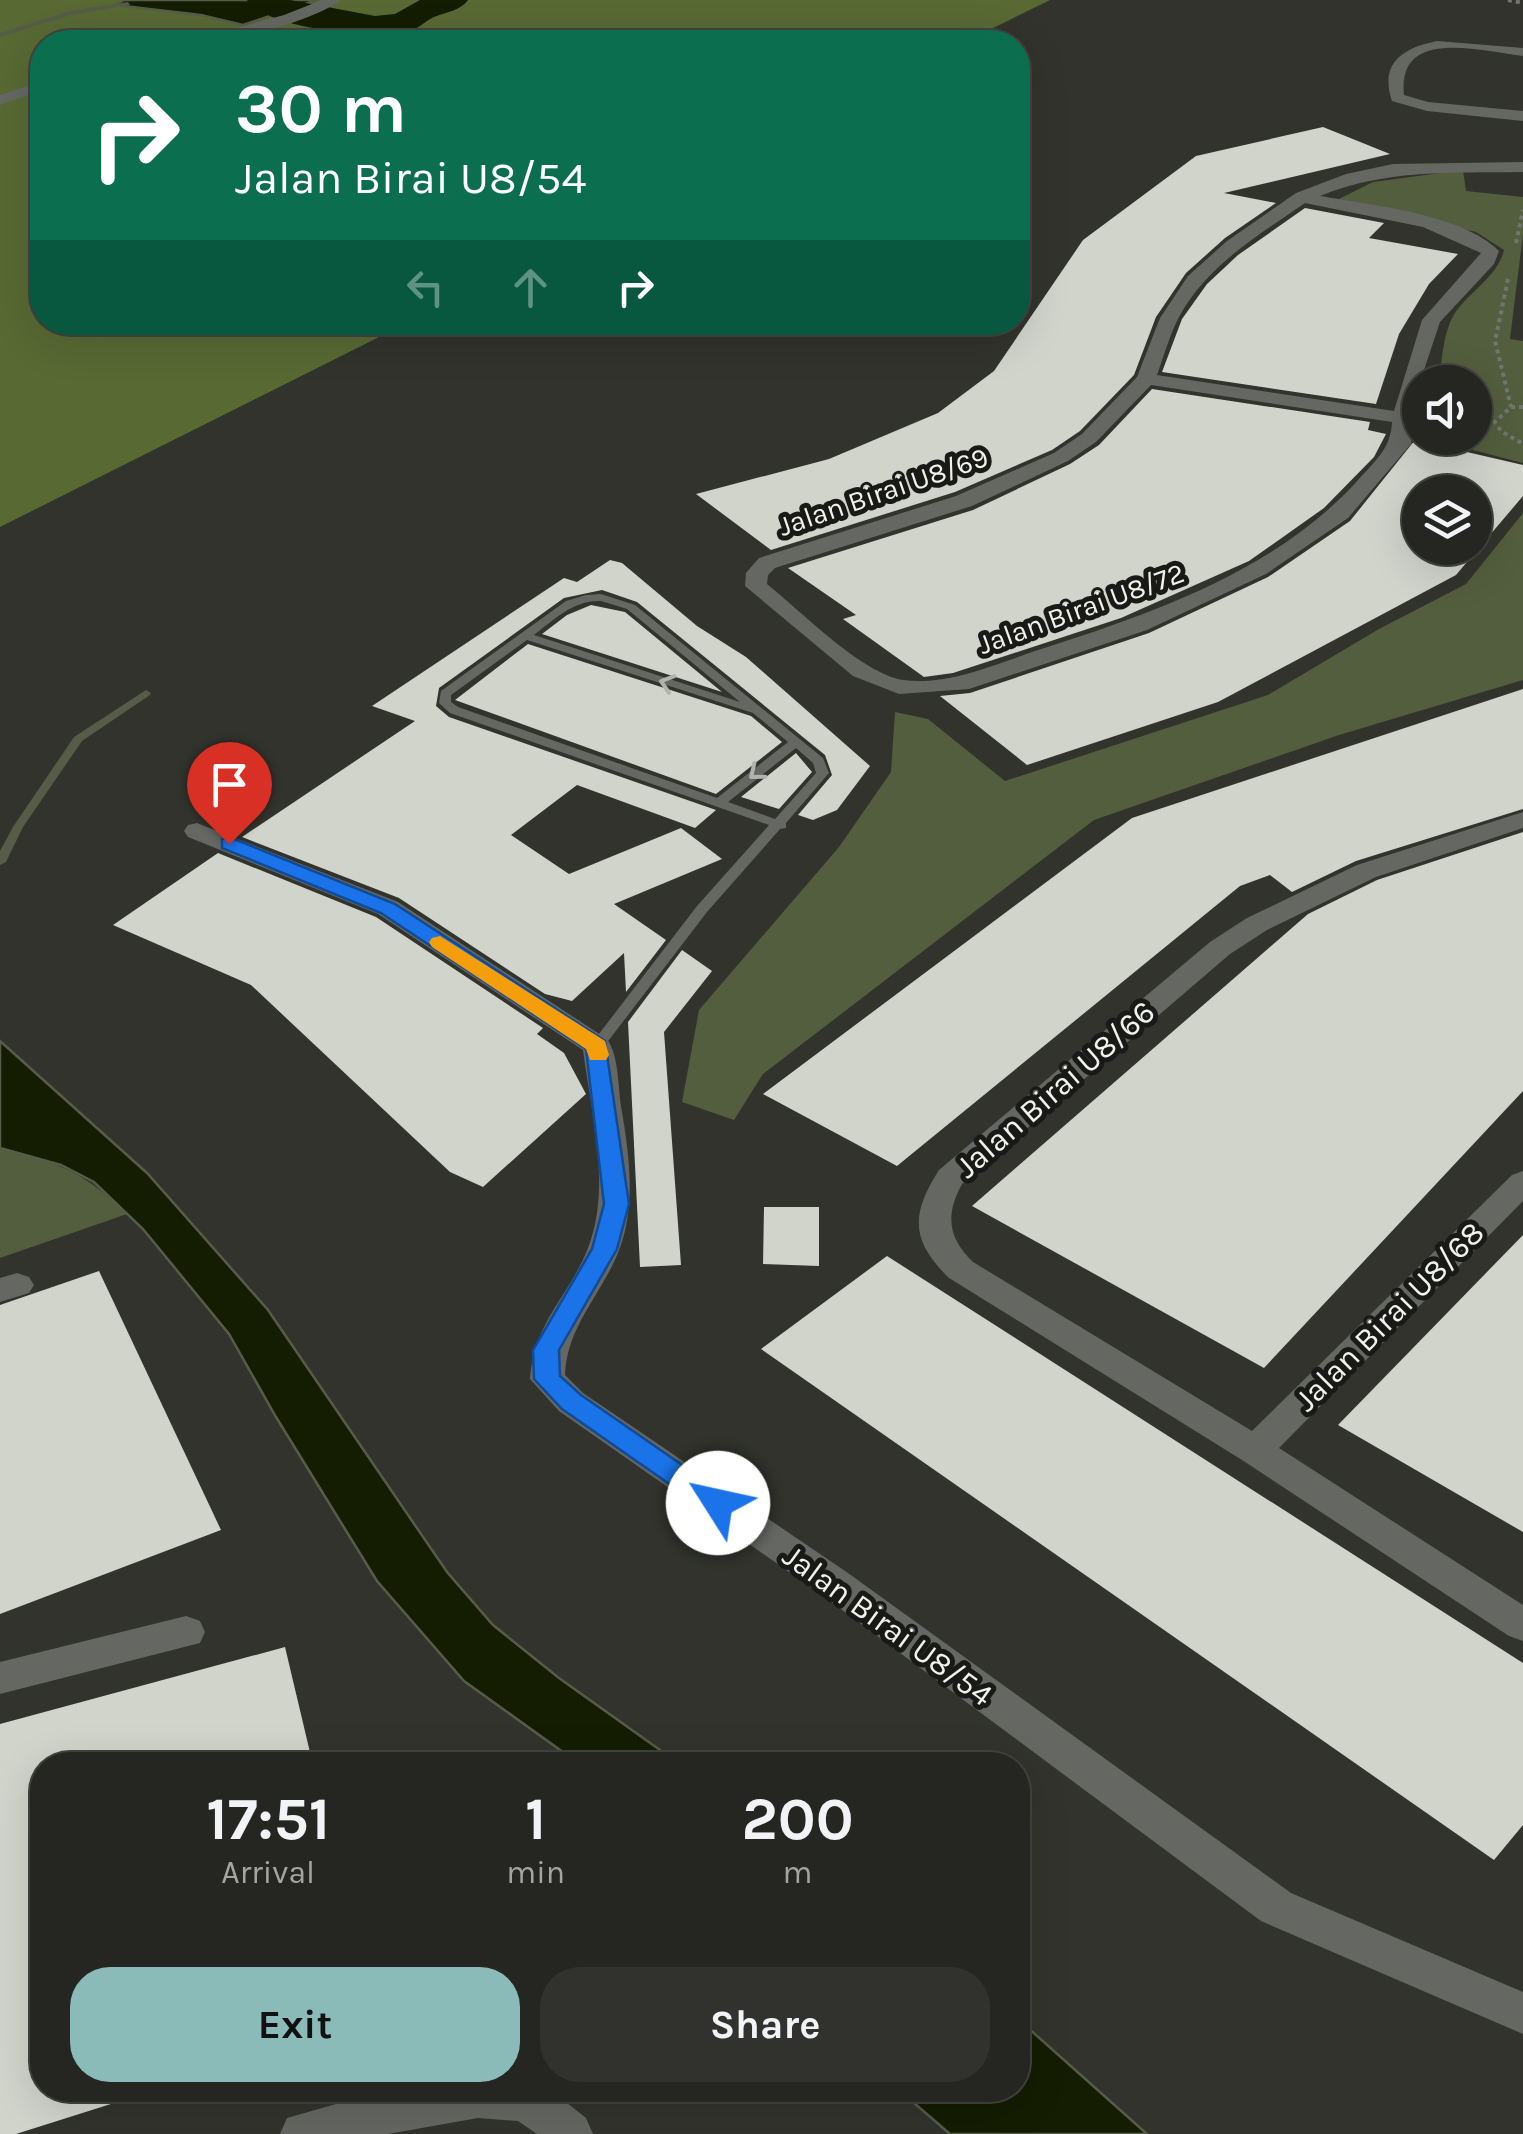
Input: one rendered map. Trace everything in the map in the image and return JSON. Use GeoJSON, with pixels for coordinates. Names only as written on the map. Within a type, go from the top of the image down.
{"type":"FeatureCollection","features":[{"type":"Feature","properties":{"kind":"street"},"geometry":{"type":"LineString","coordinates":[[242,30],[289,18],[334,0]]}},
{"type":"Feature","properties":{"kind":"street"},"geometry":{"type":"LineString","coordinates":[[1523,52],[1454,45],[1414,48],[1402,57],[1393,83],[1397,98],[1427,106],[1523,116]]}},
{"type":"Feature","properties":{"kind":"street"},"geometry":{"type":"LineString","coordinates":[[0,100],[30,89]]}},
{"type":"Feature","properties":{"kind":"street","name":"Jalan Birai U8/69"},"geometry":{"type":"LineString","coordinates":[[810,630],[756,586],[757,572],[767,563],[964,500],[1061,457],[1089,438],[1146,379],[1169,318],[1194,280],[1233,244],[1302,198],[1352,177],[1393,169],[1523,167]]}},
{"type":"Feature","properties":{"kind":"street","name":"Jalan Birai U8/72"},"geometry":{"type":"LineString","coordinates":[[1302,198],[1450,230],[1490,251],[1488,260],[1431,320],[1418,365]]}},
{"type":"Feature","properties":{"kind":"street"},"geometry":{"type":"LineString","coordinates":[[1146,379],[1402,418]]}},
{"type":"Feature","properties":{"kind":"street","name":"Jalan Birai U8/72"},"geometry":{"type":"LineString","coordinates":[[810,630],[874,678],[899,688],[922,689],[960,684],[1140,625],[1258,569],[1340,513],[1401,444],[1402,418]]}},
{"type":"Feature","properties":{"kind":"street","name":"Jalan Birai U8/66"},"geometry":{"type":"LineString","coordinates":[[1523,820],[1359,871],[1258,921],[1220,948],[950,1177],[934,1200],[932,1218],[941,1246],[962,1270],[1254,1450],[1523,1625]]}},
{"type":"Feature","properties":{"kind":"street"},"geometry":{"type":"LineString","coordinates":[[197,830],[388,908],[597,1046]]}},
{"type":"Feature","properties":{"kind":"street","name":"Jalan Birai U8/54"},"geometry":{"type":"LineString","coordinates":[[597,1046],[616,1204],[604,1249],[546,1350],[547,1379],[571,1402],[834,1584],[1276,1907],[1523,2013]]}},
{"type":"Feature","properties":{"kind":"street","name":"Jalan Birai U8/68"},"geometry":{"type":"LineString","coordinates":[[1254,1450],[1523,1182]]}},
{"type":"Feature","properties":{"kind":"street"},"geometry":{"type":"LineString","coordinates":[[0,1678],[186,1632]]}},
{"type":"Feature","properties":{"kind":"street"},"geometry":{"type":"LineString","coordinates":[[302,2134],[437,2102]]}},
{"type":"Feature","properties":{"kind":"street"},"geometry":{"type":"LineString","coordinates":[[526,2102],[558,2121],[570,2134]]}},
{"type":"Feature","properties":{"kind":"lane"},"geometry":{"type":"LineString","coordinates":[[597,1046],[702,909],[780,825],[822,773],[819,762],[631,607],[597,597],[576,599],[445,694],[445,703],[484,722],[780,825]]}},
{"type":"Feature","properties":{"kind":"lane"},"geometry":{"type":"LineString","coordinates":[[524,636],[760,713]]}},
{"type":"Feature","properties":{"kind":"lane"},"geometry":{"type":"LineString","coordinates":[[718,804],[794,743]]}},
{"type":"Feature","properties":{"kind":"path"},"geometry":{"type":"LineString","coordinates":[[1508,0],[1523,2]]}},
{"type":"Feature","properties":{"kind":"path"},"geometry":{"type":"LineString","coordinates":[[1513,258],[1523,210]]}},
{"type":"Feature","properties":{"kind":"path"},"geometry":{"type":"LineString","coordinates":[[1510,275],[1494,341],[1511,408]]}},
{"type":"Feature","properties":{"kind":"path"},"geometry":{"type":"LineString","coordinates":[[1523,407],[1511,408],[1495,422],[1501,432],[1523,444]]}},
{"type":"Feature","properties":{"kind":"shaded area"},"geometry":{"type":"Polygon","coordinates":[[[124,0],[317,0],[243,25],[201,15],[115,5],[124,0]]]}},
{"type":"Feature","properties":{"kind":"shaded area"},"geometry":{"type":"Polygon","coordinates":[[[1463,170],[1466,191],[1523,197],[1523,234],[1510,339],[1523,341],[1523,463],[1492,455],[1492,365],[1441,365],[1455,313],[1490,276],[1504,250],[1476,232],[1337,200],[1373,182],[1463,170]]]}},
{"type":"Feature","properties":{"kind":"shaded area"},"geometry":{"type":"Polygon","coordinates":[[[1523,513],[1523,680],[1339,735],[1094,820],[763,1074],[734,1120],[682,1102],[699,1010],[839,847],[891,772],[895,712],[928,719],[1005,781],[1268,695],[1379,629],[1466,584],[1481,565],[1492,565],[1492,552],[1523,513]]]}},
{"type":"Feature","properties":{"kind":"shaded area"},"geometry":{"type":"Polygon","coordinates":[[[0,1041],[147,1173],[268,1310],[447,1572],[493,1625],[663,1752],[563,1752],[464,1681],[377,1581],[229,1334],[143,1229],[94,1182],[61,1165],[0,1148],[0,1041]]]}},
{"type":"Feature","properties":{"kind":"shaded area"},"geometry":{"type":"Polygon","coordinates":[[[0,1148],[69,1170],[97,1187],[127,1214],[0,1258],[0,1148]]]}},
{"type":"Feature","properties":{"kind":"shaded area"},"geometry":{"type":"Polygon","coordinates":[[[1030,2030],[1147,2134],[950,2134],[913,2102],[1030,2102],[1030,2030]]]}},
{"type":"Feature","properties":{"kind":"green space"},"geometry":{"type":"Polygon","coordinates":[[[0,0],[434,0],[416,5],[438,11],[465,0],[1050,0],[989,30],[30,30],[30,335],[383,335],[0,527],[0,0]]]}},
{"type":"Feature","properties":{"kind":"building"},"geometry":{"type":"Polygon","coordinates":[[[1323,127],[1390,154],[1224,193],[1276,203],[1225,238],[1186,273],[1156,317],[1134,375],[1080,431],[1052,450],[955,492],[771,550],[696,494],[829,459],[938,413],[994,371],[1018,335],[1030,335],[1030,318],[1083,240],[1196,156],[1323,127]]]}},
{"type":"Feature","properties":{"kind":"building"},"geometry":{"type":"Polygon","coordinates":[[[1305,208],[1384,223],[1369,238],[1458,254],[1429,284],[1399,334],[1376,404],[1162,372],[1182,319],[1207,284],[1238,255],[1305,208]]]}},
{"type":"Feature","properties":{"kind":"building"},"geometry":{"type":"Polygon","coordinates":[[[1152,389],[1370,422],[1368,430],[1386,434],[1374,457],[1324,508],[1249,561],[1121,618],[953,673],[924,677],[843,619],[856,615],[788,568],[973,510],[1070,464],[1099,445],[1152,389]]]}},
{"type":"Feature","properties":{"kind":"building"},"geometry":{"type":"Polygon","coordinates":[[[1403,455],[1480,455],[1523,465],[1523,496],[1492,533],[1492,475],[1402,475],[1402,565],[1464,565],[1456,575],[1218,702],[1027,765],[940,696],[970,693],[1149,633],[1268,577],[1350,521],[1403,455]]]}},
{"type":"Feature","properties":{"kind":"building"},"geometry":{"type":"Polygon","coordinates":[[[610,560],[622,563],[697,626],[746,657],[870,766],[837,810],[813,820],[798,815],[832,775],[825,755],[637,602],[602,590],[564,598],[439,688],[436,706],[449,717],[716,810],[695,828],[577,785],[511,835],[569,874],[681,828],[722,859],[614,904],[666,940],[626,992],[624,953],[572,1001],[545,994],[399,898],[242,837],[415,721],[372,706],[564,578],[577,582],[610,560]]]}},
{"type":"Feature","properties":{"kind":"building"},"geometry":{"type":"Polygon","coordinates":[[[591,605],[625,612],[722,692],[542,634],[567,615],[591,605]]]}},
{"type":"Feature","properties":{"kind":"building"},"geometry":{"type":"Polygon","coordinates":[[[528,644],[751,716],[782,742],[716,794],[455,700],[528,644]]]}},
{"type":"Feature","properties":{"kind":"building"},"geometry":{"type":"Polygon","coordinates":[[[1523,689],[1523,809],[1356,861],[1292,892],[1270,875],[1240,886],[897,1166],[763,1094],[1132,818],[1523,689]]]}},
{"type":"Feature","properties":{"kind":"building"},"geometry":{"type":"Polygon","coordinates":[[[796,753],[812,772],[779,809],[741,797],[796,753]]]}},
{"type":"Feature","properties":{"kind":"building"},"geometry":{"type":"Polygon","coordinates":[[[1523,832],[1523,1091],[1264,1368],[972,1206],[1308,914],[1377,880],[1523,832]]]}},
{"type":"Feature","properties":{"kind":"building"},"geometry":{"type":"Polygon","coordinates":[[[218,853],[376,917],[543,1028],[537,1034],[564,1053],[586,1094],[483,1187],[450,1172],[251,985],[113,925],[218,853]]]}},
{"type":"Feature","properties":{"kind":"building"},"geometry":{"type":"Polygon","coordinates":[[[682,950],[712,971],[664,1032],[681,1265],[640,1267],[628,1022],[682,950]]]}},
{"type":"Feature","properties":{"kind":"building"},"geometry":{"type":"Polygon","coordinates":[[[764,1207],[819,1207],[819,1266],[763,1264],[764,1207]]]}},
{"type":"Feature","properties":{"kind":"building"},"geometry":{"type":"Polygon","coordinates":[[[1523,1235],[1523,1532],[1338,1425],[1523,1235]]]}},
{"type":"Feature","properties":{"kind":"building"},"geometry":{"type":"Polygon","coordinates":[[[887,1256],[1523,1663],[1523,1825],[1494,1860],[761,1349],[887,1256]]]}},
{"type":"Feature","properties":{"kind":"building"},"geometry":{"type":"Polygon","coordinates":[[[99,1271],[221,1530],[0,1614],[0,1305],[99,1271]]]}},
{"type":"Feature","properties":{"kind":"building"},"geometry":{"type":"Polygon","coordinates":[[[285,1647],[310,1752],[30,1752],[30,2102],[117,2102],[16,2134],[0,2134],[0,1724],[285,1647]]]}},
{"type":"Feature","properties":{"kind":"waterway"},"geometry":{"type":"LineString","coordinates":[[263,0],[289,12],[375,26],[404,23],[417,12],[452,0]]}},
{"type":"Feature","properties":{"kind":"waterway"},"geometry":{"type":"LineString","coordinates":[[0,35],[70,13],[128,4]]}},
{"type":"Feature","properties":{"kind":"waterway"},"geometry":{"type":"LineString","coordinates":[[0,862],[18,827],[78,739],[146,693]]}},
{"type":"Feature","properties":{"kind":"slow traffic"},"geometry":{"type":"LineString","coordinates":[[440,942],[597,1046],[598,1055]]}},
{"type":"Feature","properties":{"kind":"route"},"geometry":{"type":"LineString","coordinates":[[229,844],[388,908],[597,1046],[616,1204],[604,1249],[546,1350],[547,1379],[571,1402],[718,1503]]}}]}
